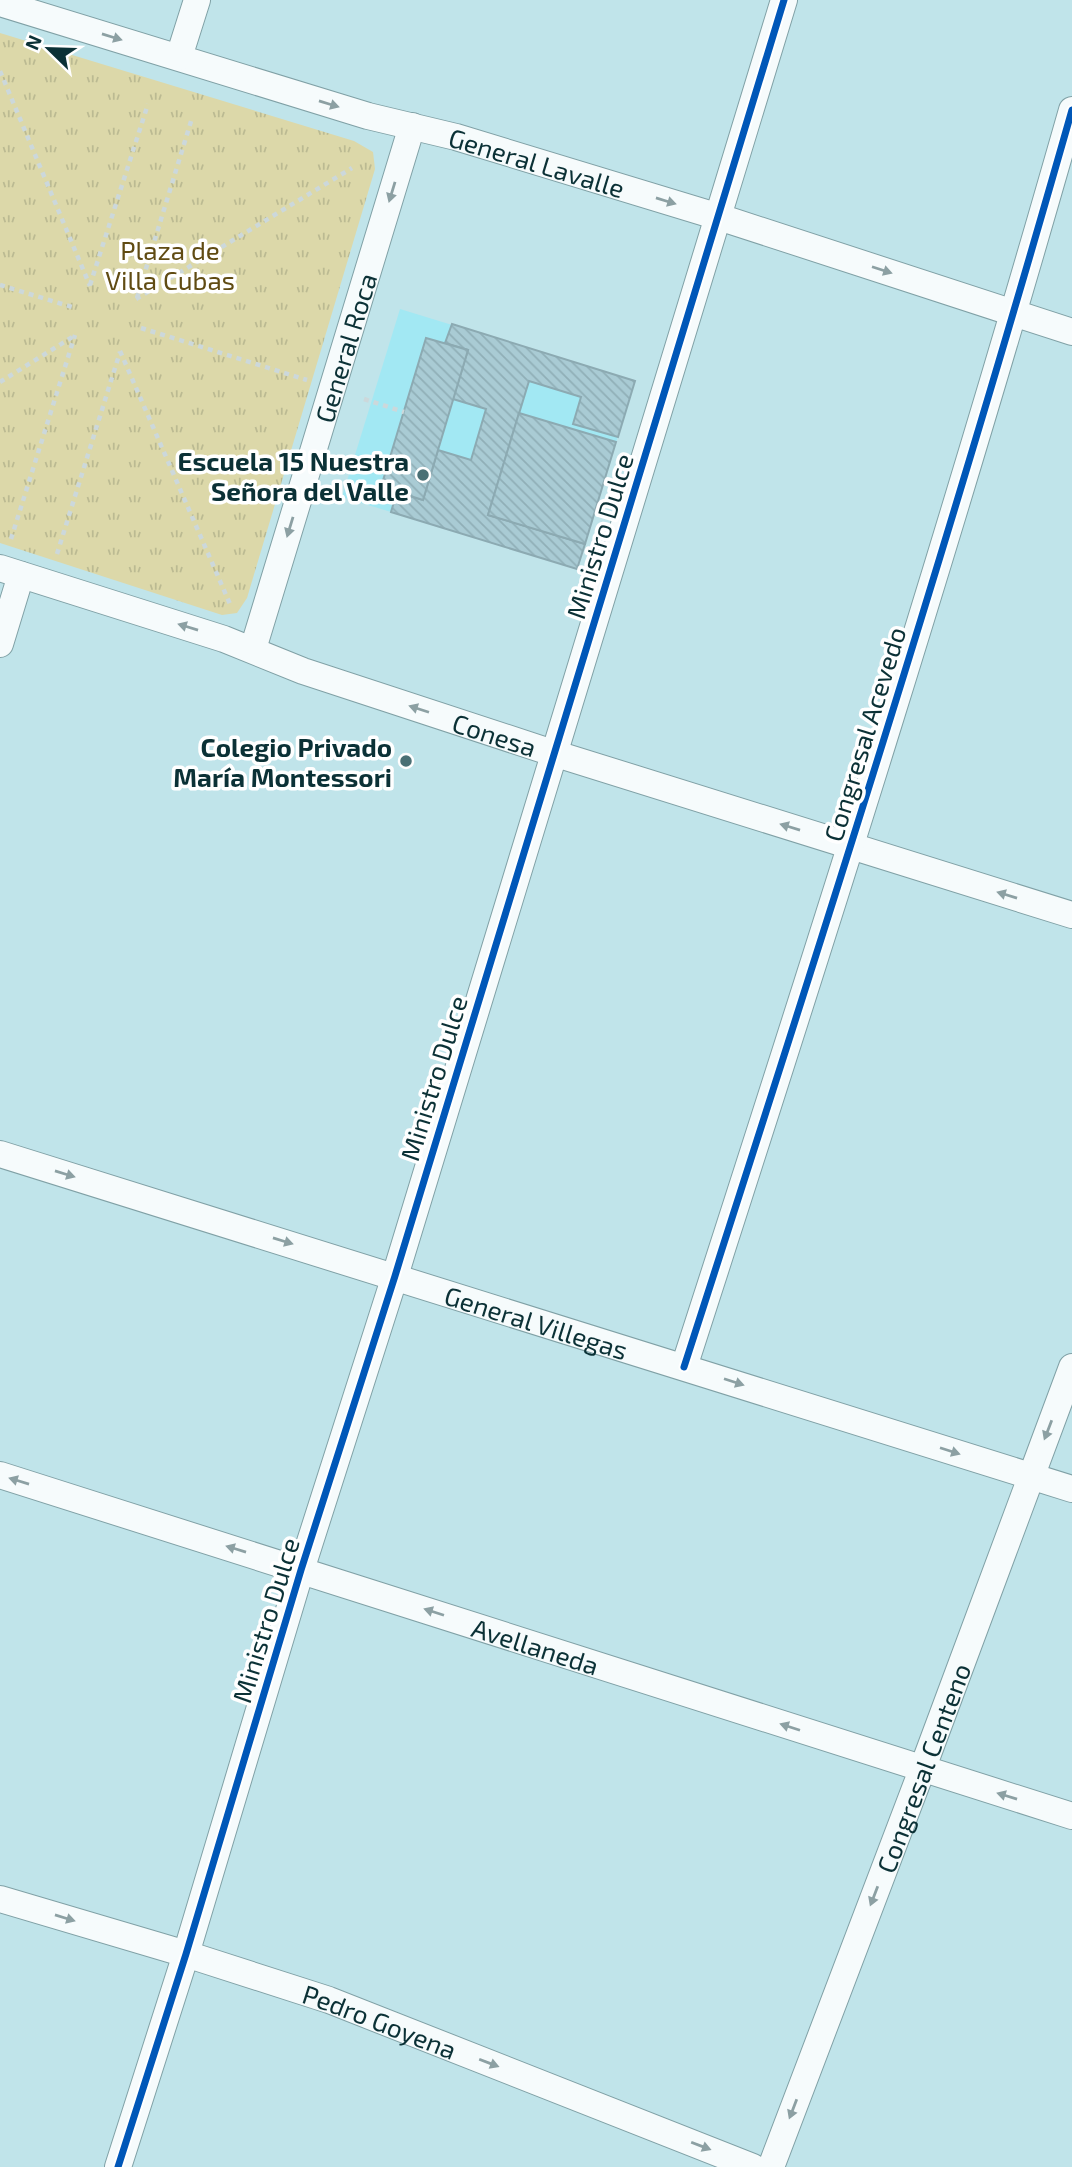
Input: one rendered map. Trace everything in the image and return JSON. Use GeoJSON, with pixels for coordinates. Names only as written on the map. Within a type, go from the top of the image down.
{"type":"FeatureCollection","features":[{"type":"Feature","properties":{"kind":"street"},"geometry":{"type":"LineString","coordinates":[[179,57],[197,0]]}},
{"type":"Feature","properties":{"kind":"street","name":"Ministro Dulce"},"geometry":{"type":"LineString","coordinates":[[118,2167],[186,1954],[301,1570],[395,1276],[784,0]]}},
{"type":"Feature","properties":{"kind":"street","name":"General Lavalle"},"geometry":{"type":"LineString","coordinates":[[0,2],[368,116],[456,137],[719,217],[1072,332]]}},
{"type":"Feature","properties":{"kind":"street","name":"Congresal Acevedo"},"geometry":{"type":"LineString","coordinates":[[684,1367],[852,846],[1014,314],[1072,110]]}},
{"type":"Feature","properties":{"kind":"street","name":"General Roca"},"geometry":{"type":"LineString","coordinates":[[253,649],[412,126]]}},
{"type":"Feature","properties":{"kind":"street"},"geometry":{"type":"LineString","coordinates":[[0,644],[10,572]]}},
{"type":"Feature","properties":{"kind":"street","name":"Conesa"},"geometry":{"type":"LineString","coordinates":[[10,572],[253,649],[303,671],[554,753],[1072,915]]}},
{"type":"Feature","properties":{"kind":"street","name":"General Villegas"},"geometry":{"type":"LineString","coordinates":[[0,1154],[1072,1489]]}},
{"type":"Feature","properties":{"kind":"street","name":"Congresal Centeno"},"geometry":{"type":"LineString","coordinates":[[771,2167],[1072,1367]]}},
{"type":"Feature","properties":{"kind":"street","name":"Avellaneda"},"geometry":{"type":"LineString","coordinates":[[0,1475],[1072,1816]]}},
{"type":"Feature","properties":{"kind":"street","name":"Pedro Goyena"},"geometry":{"type":"LineString","coordinates":[[0,1899],[330,2000],[753,2167]]}},
{"type":"Feature","properties":{"kind":"path"},"geometry":{"type":"LineString","coordinates":[[0,71],[90,286],[148,104]]}},
{"type":"Feature","properties":{"kind":"path"},"geometry":{"type":"LineString","coordinates":[[192,118],[136,299],[352,168]]}},
{"type":"Feature","properties":{"kind":"path"},"geometry":{"type":"LineString","coordinates":[[0,285],[72,307]]}},
{"type":"Feature","properties":{"kind":"path"},"geometry":{"type":"LineString","coordinates":[[141,328],[307,380]]}},
{"type":"Feature","properties":{"kind":"path"},"geometry":{"type":"LineString","coordinates":[[0,382],[75,335],[11,539]]}},
{"type":"Feature","properties":{"kind":"path"},"geometry":{"type":"LineString","coordinates":[[57,554],[120,351],[230,604]]}},
{"type":"Feature","properties":{"kind":"path"},"geometry":{"type":"LineString","coordinates":[[364,398],[404,412]]}},
{"type":"Feature","properties":{"kind":"shaded area"},"geometry":{"type":"Polygon","coordinates":[[[400,309],[635,381],[577,569],[342,497],[400,309]]]}},
{"type":"Feature","properties":{"kind":"green space","name":"Plaza de Villa Cubas"},"geometry":{"type":"Polygon","coordinates":[[[0,33],[354,141],[373,152],[375,169],[247,598],[237,613],[222,615],[0,543],[0,33]]]}},
{"type":"Feature","properties":{"kind":"building"},"geometry":{"type":"Polygon","coordinates":[[[452,324],[635,381],[618,437],[573,424],[581,397],[529,381],[488,515],[585,544],[577,569],[391,512],[397,492],[423,500],[438,450],[471,460],[486,409],[453,399],[468,350],[445,343],[452,324]]]}},
{"type":"Feature","properties":{"kind":"building"},"geometry":{"type":"Polygon","coordinates":[[[426,338],[468,350],[423,500],[381,487],[426,338]]]}},
{"type":"Feature","properties":{"kind":"building"},"geometry":{"type":"Polygon","coordinates":[[[519,413],[616,442],[585,544],[488,515],[519,413]]]}},
{"type":"Feature","properties":{"kind":"cycle path"},"geometry":{"type":"LineString","coordinates":[[118,2167],[186,1954],[301,1570],[395,1276],[784,0]]}},
{"type":"Feature","properties":{"kind":"cycle path"},"geometry":{"type":"LineString","coordinates":[[684,1367],[884,740],[980,426],[1072,110]]}},
{"type":"Feature","properties":{"kind":"place","name":"Escuela 15 Nuestra Señora del Valle"},"geometry":{"type":"Point","coordinates":[423,475]}},
{"type":"Feature","properties":{"kind":"place","name":"Colegio Privado María Montessori"},"geometry":{"type":"Point","coordinates":[406,761]}}]}
